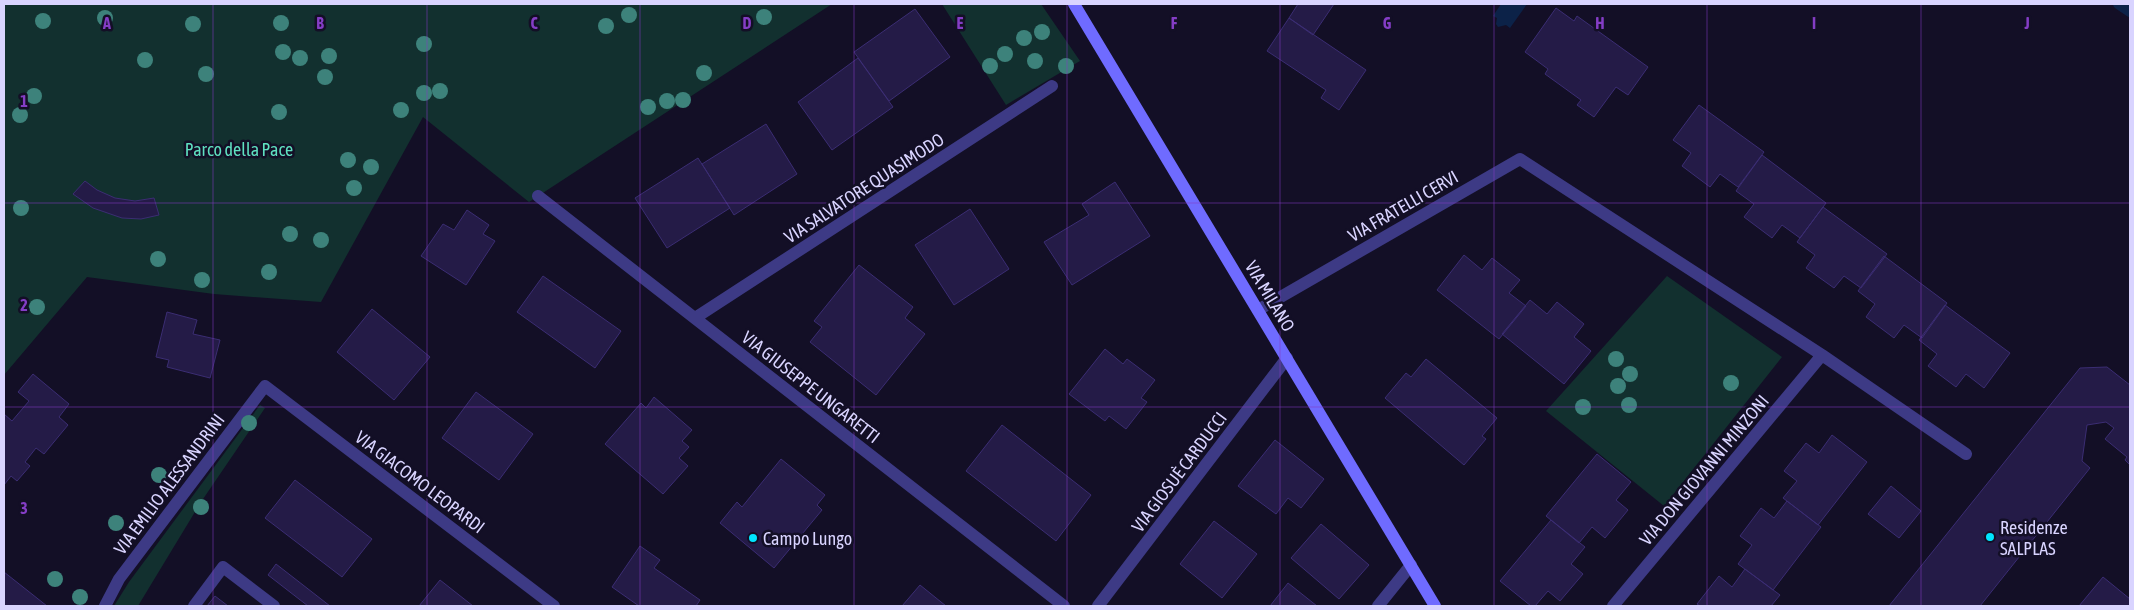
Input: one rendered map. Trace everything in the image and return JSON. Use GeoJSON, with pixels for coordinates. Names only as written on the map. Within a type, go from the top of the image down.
{"type":"FeatureCollection","features":[{"type":"Feature","properties":{"kind":"street","name":"VIA MILANO"},"geometry":{"type":"LineString","coordinates":[[1074,4],[1435,606]]}},
{"type":"Feature","properties":{"kind":"street","name":"VIA SALVATORE QUASIMODO"},"geometry":{"type":"LineString","coordinates":[[695,318],[1052,86]]}},
{"type":"Feature","properties":{"kind":"street","name":"VIA FRATELLI CERVI"},"geometry":{"type":"LineString","coordinates":[[1258,310],[1520,159],[1822,355]]}},
{"type":"Feature","properties":{"kind":"street","name":"VIA GIUSEPPE UNGARETTI"},"geometry":{"type":"LineString","coordinates":[[538,196],[1064,606]]}},
{"type":"Feature","properties":{"kind":"street"},"geometry":{"type":"LineString","coordinates":[[1822,355],[1966,454]]}},
{"type":"Feature","properties":{"kind":"street","name":"VIA DON GIOVANNI MINZONI"},"geometry":{"type":"LineString","coordinates":[[1613,606],[1822,355]]}},
{"type":"Feature","properties":{"kind":"street","name":"VIA GIOSUÈ CARDUCCI"},"geometry":{"type":"LineString","coordinates":[[1098,606],[1287,358]]}},
{"type":"Feature","properties":{"kind":"street","name":"VIA EMILIO ALESSANDRINI"},"geometry":{"type":"LineString","coordinates":[[105,606],[119,579],[266,386]]}},
{"type":"Feature","properties":{"kind":"street","name":"VIA GIACOMO LEOPARDI"},"geometry":{"type":"LineString","coordinates":[[266,386],[554,606]]}},
{"type":"Feature","properties":{"kind":"street"},"geometry":{"type":"LineString","coordinates":[[1378,606],[1411,565]]}},
{"type":"Feature","properties":{"kind":"street"},"geometry":{"type":"LineString","coordinates":[[194,606],[223,567],[274,606]]}},
{"type":"Feature","properties":{"kind":"green space","name":"Parco della Pace"},"geometry":{"type":"Polygon","coordinates":[[[4,4],[832,4],[529,202],[423,117],[321,302],[214,294],[87,277],[4,375],[4,4]]]}},
{"type":"Feature","properties":{"kind":"green space"},"geometry":{"type":"Polygon","coordinates":[[[942,4],[1041,4],[1080,61],[1006,105],[942,4]]]}},
{"type":"Feature","properties":{"kind":"green space"},"geometry":{"type":"Polygon","coordinates":[[[1667,276],[1782,357],[1664,506],[1546,411],[1667,276]]]}},
{"type":"Feature","properties":{"kind":"green space"},"geometry":{"type":"Polygon","coordinates":[[[260,405],[265,408],[201,502],[138,606],[114,606],[129,582],[260,405]]]}},
{"type":"Feature","properties":{"kind":"water"},"geometry":{"type":"Polygon","coordinates":[[[1501,4],[1527,4],[1510,28],[1506,25],[1498,27],[1496,24],[1497,18],[1493,16],[1501,4]]]}},
{"type":"Feature","properties":{"kind":"building"},"geometry":{"type":"Polygon","coordinates":[[[1298,4],[1334,4],[1313,35],[1289,18],[1298,4]]]}},
{"type":"Feature","properties":{"kind":"building"},"geometry":{"type":"Polygon","coordinates":[[[1556,8],[1574,21],[1577,16],[1648,67],[1628,95],[1616,87],[1594,117],[1577,105],[1581,100],[1545,74],[1548,69],[1525,52],[1556,8]]]}},
{"type":"Feature","properties":{"kind":"building"},"geometry":{"type":"Polygon","coordinates":[[[915,9],[950,57],[889,101],[854,52],[915,9]]]}},
{"type":"Feature","properties":{"kind":"building"},"geometry":{"type":"Polygon","coordinates":[[[1289,18],[1366,70],[1339,110],[1321,98],[1326,90],[1267,51],[1289,18]]]}},
{"type":"Feature","properties":{"kind":"building"},"geometry":{"type":"Polygon","coordinates":[[[858,58],[893,107],[832,150],[798,102],[858,58]]]}},
{"type":"Feature","properties":{"kind":"building"},"geometry":{"type":"Polygon","coordinates":[[[1699,105],[1764,152],[1738,187],[1720,174],[1710,187],[1682,166],[1691,153],[1673,140],[1699,105]]]}},
{"type":"Feature","properties":{"kind":"building"},"geometry":{"type":"Polygon","coordinates":[[[766,124],[797,174],[734,215],[702,164],[766,124]]]}},
{"type":"Feature","properties":{"kind":"building"},"geometry":{"type":"Polygon","coordinates":[[[1762,155],[1826,203],[1800,238],[1782,225],[1772,238],[1744,217],[1754,204],[1736,191],[1762,155]]]}},
{"type":"Feature","properties":{"kind":"building"},"geometry":{"type":"Polygon","coordinates":[[[698,158],[730,208],[667,248],[635,198],[698,158]]]}},
{"type":"Feature","properties":{"kind":"building"},"geometry":{"type":"Polygon","coordinates":[[[85,181],[97,190],[115,198],[135,201],[154,198],[159,215],[141,219],[122,218],[93,208],[73,194],[85,181]]]}},
{"type":"Feature","properties":{"kind":"building"},"geometry":{"type":"Polygon","coordinates":[[[1115,182],[1150,236],[1072,285],[1044,242],[1089,215],[1082,204],[1115,182]]]}},
{"type":"Feature","properties":{"kind":"building"},"geometry":{"type":"Polygon","coordinates":[[[1823,207],[1887,254],[1861,288],[1844,276],[1834,288],[1806,268],[1815,255],[1797,242],[1823,207]]]}},
{"type":"Feature","properties":{"kind":"building"},"geometry":{"type":"Polygon","coordinates":[[[970,209],[1009,269],[954,305],[915,245],[970,209]]]}},
{"type":"Feature","properties":{"kind":"building"},"geometry":{"type":"Polygon","coordinates":[[[467,210],[489,225],[483,234],[495,241],[466,285],[421,256],[443,224],[454,230],[467,210]]]}},
{"type":"Feature","properties":{"kind":"building"},"geometry":{"type":"Polygon","coordinates":[[[1464,255],[1482,270],[1492,258],[1520,280],[1509,293],[1526,306],[1499,339],[1437,290],[1464,255]]]}},
{"type":"Feature","properties":{"kind":"building"},"geometry":{"type":"Polygon","coordinates":[[[1884,256],[1947,303],[1922,338],[1904,325],[1894,338],[1866,317],[1875,304],[1858,291],[1884,256]]]}},
{"type":"Feature","properties":{"kind":"building"},"geometry":{"type":"Polygon","coordinates":[[[859,265],[913,307],[905,318],[925,334],[876,395],[810,342],[822,327],[814,321],[859,265]]]}},
{"type":"Feature","properties":{"kind":"building"},"geometry":{"type":"Polygon","coordinates":[[[543,276],[621,331],[595,368],[517,312],[543,276]]]}},
{"type":"Feature","properties":{"kind":"building"},"geometry":{"type":"Polygon","coordinates":[[[1530,300],[1547,314],[1557,302],[1584,324],[1574,337],[1591,351],[1564,384],[1502,334],[1530,300]]]}},
{"type":"Feature","properties":{"kind":"building"},"geometry":{"type":"Polygon","coordinates":[[[1945,305],[2010,353],[1984,388],[1966,374],[1956,387],[1928,366],[1937,354],[1919,340],[1945,305]]]}},
{"type":"Feature","properties":{"kind":"building"},"geometry":{"type":"Polygon","coordinates":[[[372,309],[430,357],[394,400],[337,352],[372,309]]]}},
{"type":"Feature","properties":{"kind":"building"},"geometry":{"type":"Polygon","coordinates":[[[167,312],[197,320],[193,334],[220,340],[210,378],[167,367],[169,360],[156,357],[167,312]]]}},
{"type":"Feature","properties":{"kind":"building"},"geometry":{"type":"Polygon","coordinates":[[[1105,349],[1123,364],[1127,359],[1155,380],[1141,398],[1147,402],[1126,429],[1109,416],[1105,421],[1069,394],[1105,349]]]}},
{"type":"Feature","properties":{"kind":"building"},"geometry":{"type":"Polygon","coordinates":[[[1426,359],[1497,418],[1482,436],[1486,439],[1464,465],[1385,398],[1406,373],[1411,377],[1426,359]]]}},
{"type":"Feature","properties":{"kind":"building","name":"Residenze SALPLAS"},"geometry":{"type":"Polygon","coordinates":[[[2107,367],[2130,385],[2130,465],[2125,460],[2127,457],[2105,439],[2114,428],[2106,422],[2087,425],[2082,461],[2090,468],[1980,606],[1889,606],[2080,368],[2107,367]]]}},
{"type":"Feature","properties":{"kind":"building"},"geometry":{"type":"Polygon","coordinates":[[[33,374],[69,404],[59,417],[68,425],[44,454],[36,448],[25,462],[30,466],[17,481],[11,476],[4,485],[4,414],[12,421],[29,401],[18,392],[33,374]]]}},
{"type":"Feature","properties":{"kind":"building"},"geometry":{"type":"Polygon","coordinates":[[[476,392],[533,434],[499,480],[442,438],[476,392]]]}},
{"type":"Feature","properties":{"kind":"building"},"geometry":{"type":"Polygon","coordinates":[[[654,397],[692,430],[682,441],[689,447],[679,458],[688,466],[663,494],[605,444],[641,403],[646,408],[654,397]]]}},
{"type":"Feature","properties":{"kind":"building"},"geometry":{"type":"Polygon","coordinates":[[[1002,425],[1091,495],[1056,541],[966,471],[1002,425]]]}},
{"type":"Feature","properties":{"kind":"building"},"geometry":{"type":"Polygon","coordinates":[[[1832,435],[1867,462],[1818,525],[1783,498],[1797,481],[1784,471],[1806,443],[1819,453],[1832,435]]]}},
{"type":"Feature","properties":{"kind":"building"},"geometry":{"type":"Polygon","coordinates":[[[1275,440],[1324,479],[1301,508],[1288,498],[1276,514],[1238,486],[1275,440]]]}},
{"type":"Feature","properties":{"kind":"building"},"geometry":{"type":"Polygon","coordinates":[[[1597,454],[1631,482],[1616,500],[1628,510],[1605,538],[1592,527],[1579,543],[1546,516],[1597,454]]]}},
{"type":"Feature","properties":{"kind":"building"},"geometry":{"type":"Polygon","coordinates":[[[781,459],[825,495],[817,505],[822,510],[774,568],[720,523],[737,502],[742,507],[781,459]]]}},
{"type":"Feature","properties":{"kind":"building"},"geometry":{"type":"Polygon","coordinates":[[[295,480],[372,539],[342,577],[265,518],[295,480]]]}},
{"type":"Feature","properties":{"kind":"building"},"geometry":{"type":"Polygon","coordinates":[[[1891,486],[1921,511],[1899,538],[1868,514],[1891,486]]]}},
{"type":"Feature","properties":{"kind":"building"},"geometry":{"type":"Polygon","coordinates":[[[1787,501],[1821,527],[1773,590],[1738,564],[1752,545],[1740,536],[1761,508],[1774,518],[1787,501]]]}},
{"type":"Feature","properties":{"kind":"building"},"geometry":{"type":"Polygon","coordinates":[[[1551,520],[1585,547],[1571,564],[1583,574],[1560,601],[1548,591],[1535,606],[1531,606],[1500,581],[1551,520]]]}},
{"type":"Feature","properties":{"kind":"building"},"geometry":{"type":"Polygon","coordinates":[[[1214,521],[1257,554],[1222,598],[1180,564],[1214,521]]]}},
{"type":"Feature","properties":{"kind":"building"},"geometry":{"type":"Polygon","coordinates":[[[1321,524],[1369,565],[1339,599],[1291,558],[1321,524]]]}},
{"type":"Feature","properties":{"kind":"building"},"geometry":{"type":"Polygon","coordinates":[[[640,546],[660,560],[654,568],[700,600],[696,606],[639,606],[612,587],[640,546]]]}},
{"type":"Feature","properties":{"kind":"building"},"geometry":{"type":"Polygon","coordinates":[[[276,564],[330,606],[308,606],[268,575],[276,564]]]}},
{"type":"Feature","properties":{"kind":"building"},"geometry":{"type":"Polygon","coordinates":[[[1745,569],[1780,595],[1771,606],[1700,606],[1697,604],[1719,576],[1732,587],[1745,569]]]}},
{"type":"Feature","properties":{"kind":"building"},"geometry":{"type":"Polygon","coordinates":[[[4,572],[47,606],[4,606],[4,572]]]}},
{"type":"Feature","properties":{"kind":"building","name":"Residenze SALPLAS"},"geometry":{"type":"Polygon","coordinates":[[[2103,577],[2130,599],[2130,606],[2079,606],[2103,577]]]}},
{"type":"Feature","properties":{"kind":"building"},"geometry":{"type":"Polygon","coordinates":[[[440,580],[473,606],[419,606],[440,580]]]}},
{"type":"Feature","properties":{"kind":"building"},"geometry":{"type":"Polygon","coordinates":[[[1288,583],[1317,606],[1270,606],[1288,583]]]}},
{"type":"Feature","properties":{"kind":"building"},"geometry":{"type":"Polygon","coordinates":[[[920,585],[946,606],[902,606],[920,585]]]}},
{"type":"Feature","properties":{"kind":"building"},"geometry":{"type":"Polygon","coordinates":[[[215,596],[228,606],[207,606],[215,596]]]}},
{"type":"Feature","properties":{"kind":"waterway"},"geometry":{"type":"LineString","coordinates":[[2118,4],[2130,12]]}},
{"type":"Feature","properties":{"kind":"place","name":"Residenze SALPLAS"},"geometry":{"type":"Point","coordinates":[1990,537]}},
{"type":"Feature","properties":{"kind":"place","name":"Campo Lungo"},"geometry":{"type":"Point","coordinates":[753,538]}}]}
